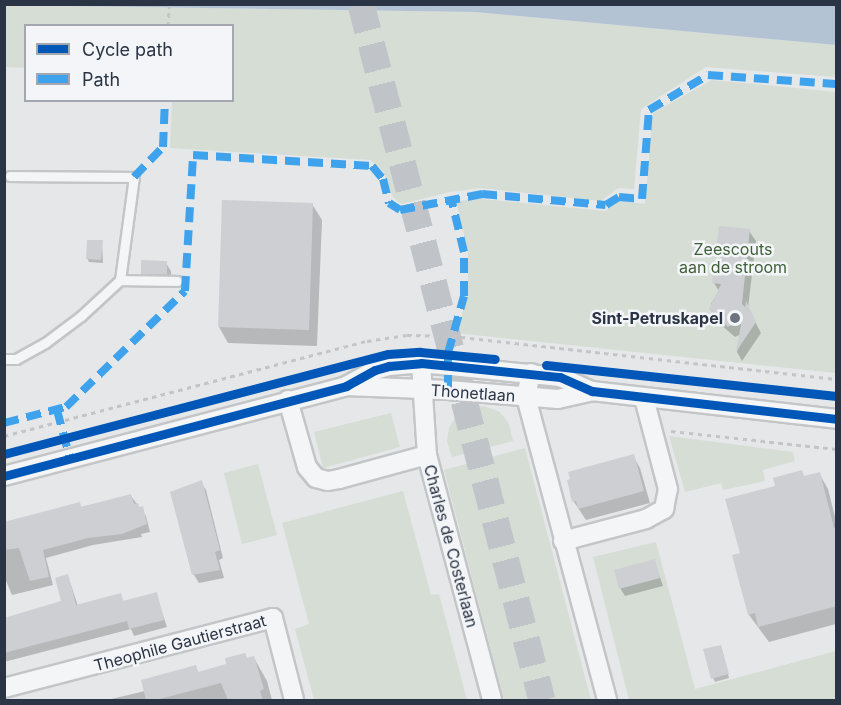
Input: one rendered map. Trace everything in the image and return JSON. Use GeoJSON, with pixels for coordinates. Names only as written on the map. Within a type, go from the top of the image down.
{"type":"FeatureCollection","features":[{"type":"Feature","properties":{"kind":"street","name":"Thonetlaan"},"geometry":{"type":"LineString","coordinates":[[421,363],[421,389]]}},
{"type":"Feature","properties":{"kind":"street","name":"Thonetlaan"},"geometry":{"type":"LineString","coordinates":[[4,476],[346,386],[375,370],[421,363],[560,377],[592,392]]}},
{"type":"Feature","properties":{"kind":"street","name":"Thonetlaan"},"geometry":{"type":"LineString","coordinates":[[526,397],[531,374]]}},
{"type":"Feature","properties":{"kind":"street","name":"Thonetlaan"},"geometry":{"type":"LineString","coordinates":[[346,386],[558,399],[592,392],[837,419]]}},
{"type":"Feature","properties":{"kind":"street","name":"Charles de Costerlaan"},"geometry":{"type":"LineString","coordinates":[[421,389],[427,455],[492,700]]}},
{"type":"Feature","properties":{"kind":"street"},"geometry":{"type":"LineString","coordinates":[[526,397],[606,700]]}},
{"type":"Feature","properties":{"kind":"street"},"geometry":{"type":"LineString","coordinates":[[563,541],[646,519],[664,509],[668,489],[644,398]]}},
{"type":"Feature","properties":{"kind":"street"},"geometry":{"type":"LineString","coordinates":[[288,400],[307,467],[316,478],[328,481],[427,455]]}},
{"type":"Feature","properties":{"kind":"street","name":"Theophile Gautierstraat"},"geometry":{"type":"LineString","coordinates":[[4,688],[273,618],[294,700]]}},
{"type":"Feature","properties":{"kind":"lane"},"geometry":{"type":"LineString","coordinates":[[4,359],[16,359],[45,343],[81,316],[120,280],[134,177],[10,176]]}},
{"type":"Feature","properties":{"kind":"lane"},"geometry":{"type":"LineString","coordinates":[[120,280],[177,281]]}},
{"type":"Feature","properties":{"kind":"path"},"geometry":{"type":"LineString","coordinates":[[168,24],[169,4]]}},
{"type":"Feature","properties":{"kind":"path"},"geometry":{"type":"LineString","coordinates":[[652,429],[837,449]]}},
{"type":"Feature","properties":{"kind":"green space"},"geometry":{"type":"Polygon","coordinates":[[[4,5],[475,12],[836,45],[836,77],[706,67],[641,109],[634,189],[618,188],[601,201],[480,188],[450,192],[401,204],[393,197],[383,171],[370,160],[170,148],[172,102],[234,102],[234,24],[24,24],[24,68],[5,67],[4,5]]]}},
{"type":"Feature","properties":{"kind":"green space","name":"Zeescouts aan de stroom"},"geometry":{"type":"Polygon","coordinates":[[[712,80],[836,92],[836,373],[456,333],[468,296],[468,251],[456,201],[481,199],[605,211],[620,201],[645,204],[653,113],[712,80]]]}},
{"type":"Feature","properties":{"kind":"green space"},"geometry":{"type":"Polygon","coordinates":[[[484,406],[500,412],[509,424],[513,441],[452,457],[447,441],[449,428],[457,414],[468,407],[484,406]]]}},
{"type":"Feature","properties":{"kind":"green space"},"geometry":{"type":"Polygon","coordinates":[[[391,413],[400,447],[323,468],[314,432],[391,413]]]}},
{"type":"Feature","properties":{"kind":"green space"},"geometry":{"type":"Polygon","coordinates":[[[669,436],[793,452],[795,461],[763,470],[765,481],[723,490],[721,483],[685,492],[669,436]]]}},
{"type":"Feature","properties":{"kind":"green space"},"geometry":{"type":"Polygon","coordinates":[[[525,448],[591,700],[504,700],[444,470],[525,448]]]}},
{"type":"Feature","properties":{"kind":"green space"},"geometry":{"type":"Polygon","coordinates":[[[258,464],[277,535],[242,544],[224,473],[258,464]]]}},
{"type":"Feature","properties":{"kind":"green space"},"geometry":{"type":"Polygon","coordinates":[[[403,491],[431,595],[439,594],[467,700],[314,700],[295,629],[309,624],[282,523],[403,491]]]}},
{"type":"Feature","properties":{"kind":"green space"},"geometry":{"type":"Polygon","coordinates":[[[656,542],[695,689],[836,651],[836,700],[629,700],[593,557],[656,542]]]}},
{"type":"Feature","properties":{"kind":"water"},"geometry":{"type":"Polygon","coordinates":[[[836,4],[836,45],[475,12],[4,5],[836,4]]]}},
{"type":"Feature","properties":{"kind":"building"},"geometry":{"type":"Polygon","coordinates":[[[222,200],[313,203],[309,330],[218,327],[222,200]]]}},
{"type":"Feature","properties":{"kind":"building"},"geometry":{"type":"Polygon","coordinates":[[[719,226],[750,229],[742,304],[745,307],[746,301],[756,322],[736,352],[742,319],[728,327],[723,322],[720,323],[709,309],[721,284],[712,283],[719,226]]]}},
{"type":"Feature","properties":{"kind":"building"},"geometry":{"type":"Polygon","coordinates":[[[87,240],[103,240],[101,260],[86,259],[87,240]]]}},
{"type":"Feature","properties":{"kind":"building"},"geometry":{"type":"Polygon","coordinates":[[[141,260],[167,261],[167,274],[141,274],[141,260]]]}},
{"type":"Feature","properties":{"kind":"building"},"geometry":{"type":"Polygon","coordinates":[[[634,454],[644,491],[578,509],[576,501],[572,502],[567,480],[570,479],[568,472],[634,454]]]}},
{"type":"Feature","properties":{"kind":"building"},"geometry":{"type":"Polygon","coordinates":[[[802,470],[804,476],[820,472],[834,528],[837,527],[837,606],[758,627],[755,613],[748,615],[732,555],[740,553],[725,499],[775,486],[773,478],[802,470]]]}},
{"type":"Feature","properties":{"kind":"building"},"geometry":{"type":"Polygon","coordinates":[[[202,480],[220,550],[215,552],[220,570],[192,575],[170,492],[202,480]]]}},
{"type":"Feature","properties":{"kind":"building"},"geometry":{"type":"Polygon","coordinates":[[[131,494],[134,504],[138,503],[139,507],[143,506],[147,524],[122,534],[88,538],[43,550],[49,577],[30,581],[19,548],[4,550],[4,522],[80,502],[81,507],[131,494]]]}},
{"type":"Feature","properties":{"kind":"building"},"geometry":{"type":"Polygon","coordinates":[[[655,559],[660,578],[619,589],[614,570],[655,559]]]}},
{"type":"Feature","properties":{"kind":"building"},"geometry":{"type":"Polygon","coordinates":[[[68,574],[76,605],[121,593],[123,601],[157,592],[164,620],[129,629],[127,621],[4,653],[4,618],[61,601],[55,578],[68,574]]]}},
{"type":"Feature","properties":{"kind":"building"},"geometry":{"type":"Polygon","coordinates":[[[721,645],[729,674],[711,679],[703,649],[721,645]]]}},
{"type":"Feature","properties":{"kind":"building"},"geometry":{"type":"Polygon","coordinates":[[[245,653],[247,658],[254,656],[264,689],[260,691],[263,700],[228,700],[221,683],[156,700],[146,700],[141,680],[196,665],[198,672],[226,664],[225,658],[245,653]]]}},
{"type":"Feature","properties":{"kind":"tunnel"},"geometry":{"type":"LineString","coordinates":[[361,4],[542,700]]}},
{"type":"Feature","properties":{"kind":"marked path"},"geometry":{"type":"LineString","coordinates":[[4,423],[66,407],[185,291],[193,155],[372,166],[383,179],[389,203],[400,210],[482,194],[606,205],[619,197],[642,199],[649,110],[708,75],[836,84]]}},
{"type":"Feature","properties":{"kind":"marked path"},"geometry":{"type":"LineString","coordinates":[[134,177],[163,147],[165,102]]}},
{"type":"Feature","properties":{"kind":"marked path"},"geometry":{"type":"LineString","coordinates":[[448,390],[448,353],[464,296],[464,252],[451,198]]}},
{"type":"Feature","properties":{"kind":"marked path"},"geometry":{"type":"LineString","coordinates":[[57,410],[70,459]]}},
{"type":"Feature","properties":{"kind":"cycle path"},"geometry":{"type":"LineString","coordinates":[[4,454],[388,354],[420,352],[495,359]]}},
{"type":"Feature","properties":{"kind":"cycle path"},"geometry":{"type":"LineString","coordinates":[[4,476],[346,386],[375,370],[389,366],[421,363],[560,377],[592,391],[836,419]]}},
{"type":"Feature","properties":{"kind":"cycle path"},"geometry":{"type":"LineString","coordinates":[[546,365],[836,396]]}},
{"type":"Feature","properties":{"kind":"place","name":"Sint-Petruskapel"},"geometry":{"type":"Point","coordinates":[735,318]}}]}
